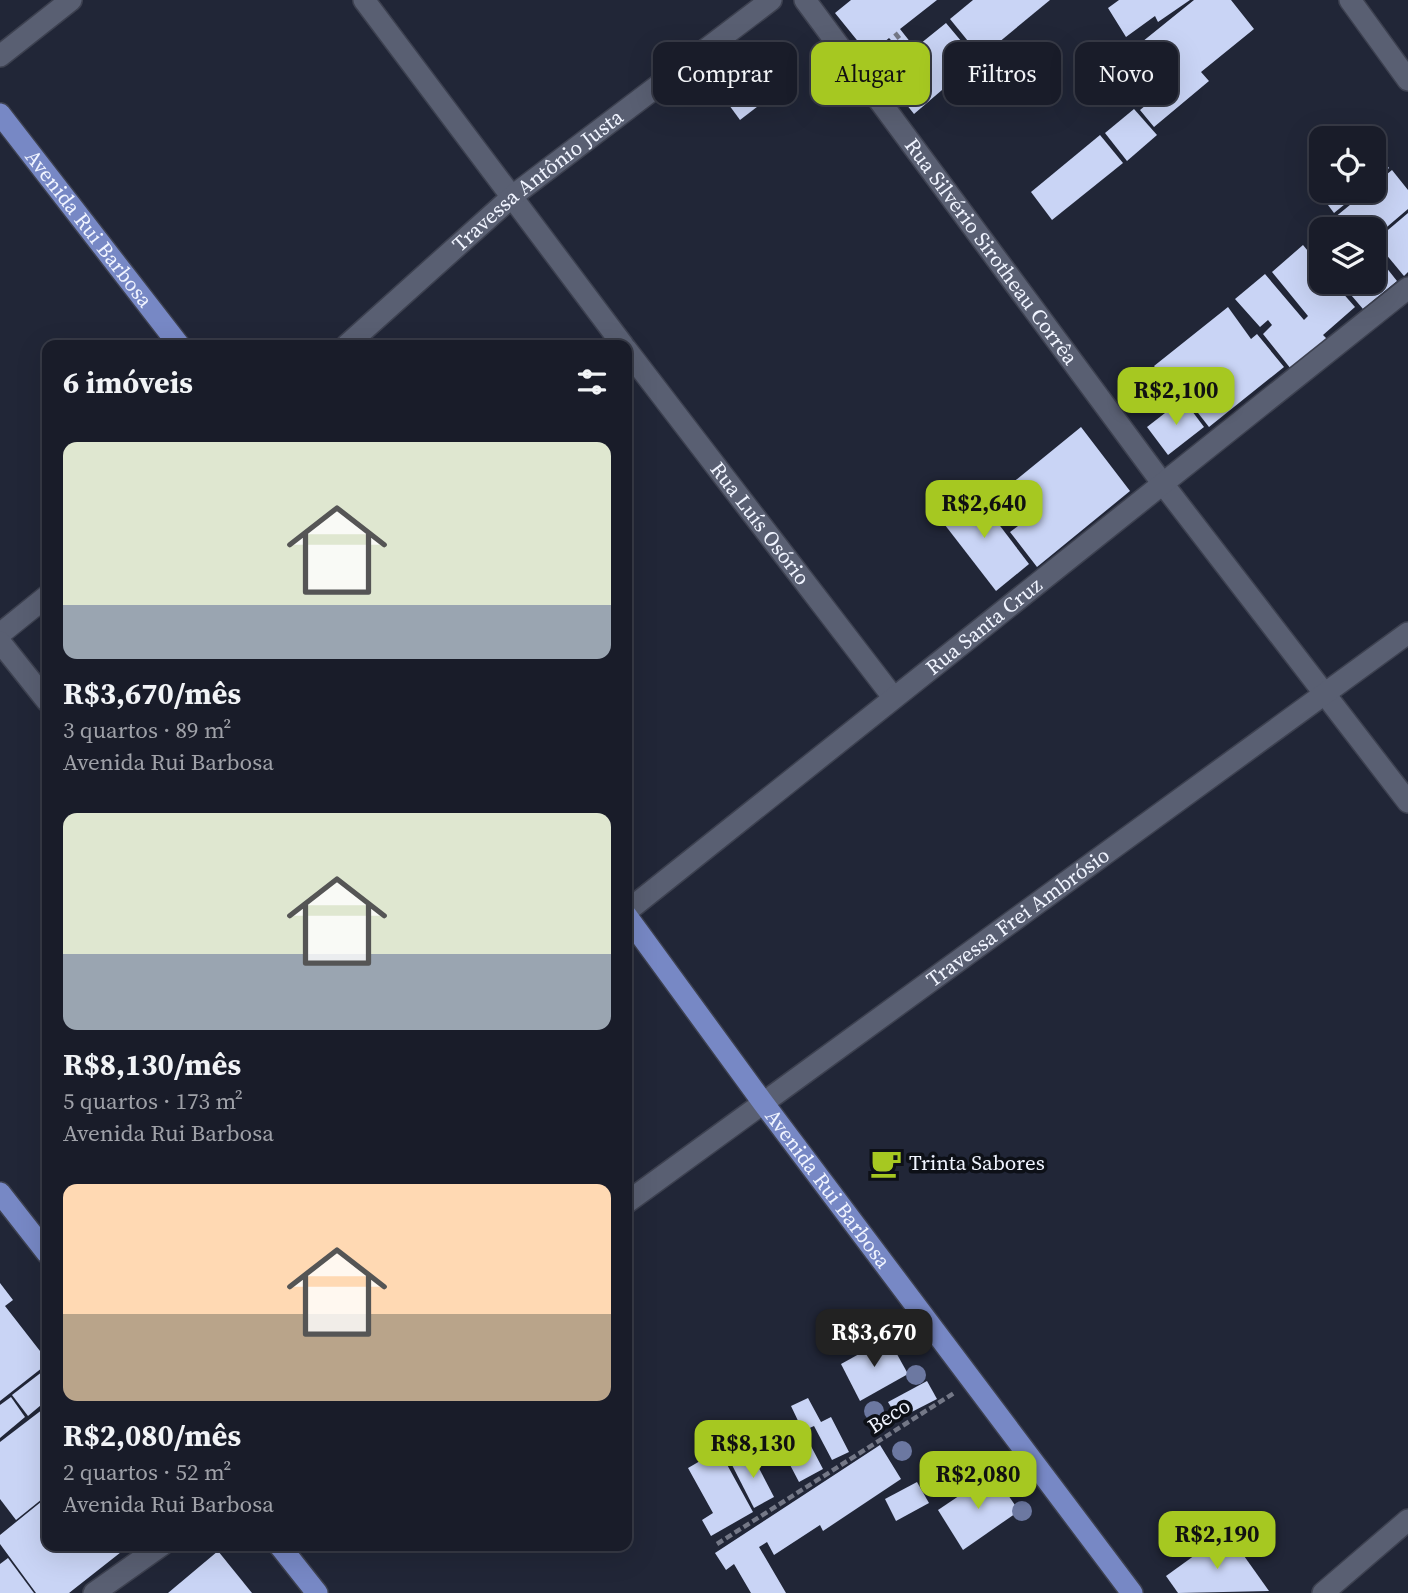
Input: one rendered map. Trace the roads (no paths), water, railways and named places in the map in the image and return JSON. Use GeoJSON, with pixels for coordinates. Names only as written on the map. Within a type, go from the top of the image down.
{"type":"FeatureCollection","features":[{"type":"Feature","properties":{"kind":"main road","name":"Avenida Rui Barbosa"},"geometry":{"type":"LineString","coordinates":[[0,114],[175,340]]}},
{"type":"Feature","properties":{"kind":"main road","name":"Avenida Rui Barbosa"},"geometry":{"type":"LineString","coordinates":[[632,922],[764,1104],[1132,1593]]}},
{"type":"Feature","properties":{"kind":"main road"},"geometry":{"type":"LineString","coordinates":[[0,1193],[42,1247]]}},
{"type":"Feature","properties":{"kind":"main road"},"geometry":{"type":"LineString","coordinates":[[284,1551],[317,1593]]}},
{"type":"Feature","properties":{"kind":"street"},"geometry":{"type":"LineString","coordinates":[[0,56],[71,0]]}},
{"type":"Feature","properties":{"kind":"street"},"geometry":{"type":"LineString","coordinates":[[364,0],[514,195],[619,340]]}},
{"type":"Feature","properties":{"kind":"street","name":"Travessa Antônio Justa"},"geometry":{"type":"LineString","coordinates":[[353,340],[514,195],[771,0]]}},
{"type":"Feature","properties":{"kind":"street","name":"Rua Silvério Sirotheau Corrêa"},"geometry":{"type":"LineString","coordinates":[[805,0],[1163,484],[1408,802]]}},
{"type":"Feature","properties":{"kind":"street"},"geometry":{"type":"LineString","coordinates":[[1350,0],[1408,80]]}},
{"type":"Feature","properties":{"kind":"street","name":"Rua Santa Cruz"},"geometry":{"type":"LineString","coordinates":[[632,909],[893,697],[1408,288]]}},
{"type":"Feature","properties":{"kind":"street","name":"Rua Luís Osório"},"geometry":{"type":"LineString","coordinates":[[632,357],[893,697]]}},
{"type":"Feature","properties":{"kind":"street"},"geometry":{"type":"LineString","coordinates":[[0,634],[42,600]]}},
{"type":"Feature","properties":{"kind":"street","name":"Travessa Frei Ambrósio"},"geometry":{"type":"LineString","coordinates":[[632,1199],[1408,633]]}},
{"type":"Feature","properties":{"kind":"street"},"geometry":{"type":"LineString","coordinates":[[0,642],[42,695]]}},
{"type":"Feature","properties":{"kind":"street"},"geometry":{"type":"LineString","coordinates":[[1323,1593],[1408,1520]]}},
{"type":"Feature","properties":{"kind":"street"},"geometry":{"type":"LineString","coordinates":[[94,1593],[154,1551]]}},
{"type":"Feature","properties":{"kind":"place","name":"Trinta Sabores"},"geometry":{"type":"Point","coordinates":[886,1163]}}]}
